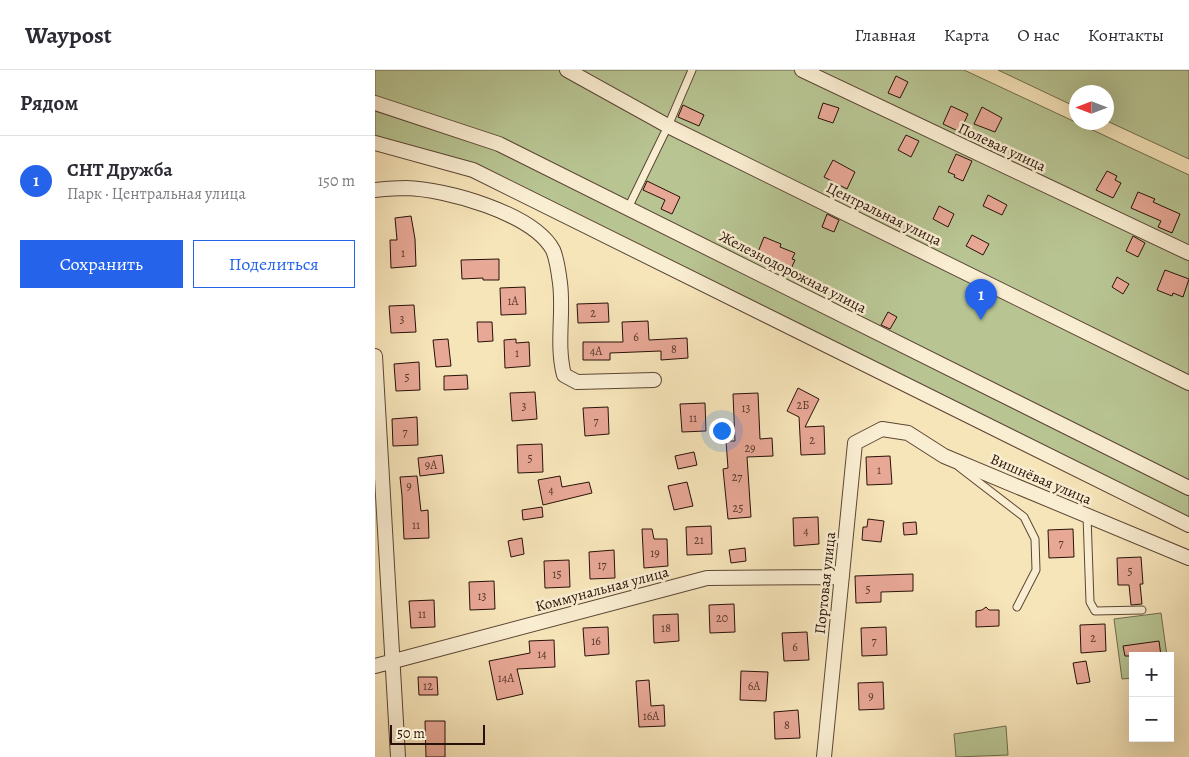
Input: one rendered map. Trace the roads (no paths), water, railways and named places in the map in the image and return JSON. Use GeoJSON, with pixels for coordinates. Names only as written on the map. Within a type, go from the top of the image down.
{"type":"FeatureCollection","features":[{"type":"Feature","properties":{"kind":"street","name":"Центральная улица"},"geometry":{"type":"LineString","coordinates":[[567,70],[669,126],[1189,383]]}},
{"type":"Feature","properties":{"kind":"street","name":"Полевая улица"},"geometry":{"type":"LineString","coordinates":[[802,70],[1189,253]]}},
{"type":"Feature","properties":{"kind":"street","name":"Железнодорожная улица"},"geometry":{"type":"LineString","coordinates":[[375,103],[499,144],[1189,488]]}},
{"type":"Feature","properties":{"kind":"street"},"geometry":{"type":"LineString","coordinates":[[375,143],[473,170],[1189,525]]}},
{"type":"Feature","properties":{"kind":"street"},"geometry":{"type":"LineString","coordinates":[[375,190],[405,188],[437,191],[466,198],[500,211],[537,231],[553,250],[560,285],[560,359],[565,374],[577,382],[654,380]]}},
{"type":"Feature","properties":{"kind":"street"},"geometry":{"type":"LineString","coordinates":[[375,356],[378,467],[398,757]]}},
{"type":"Feature","properties":{"kind":"street","name":"Вишнёвая улица"},"geometry":{"type":"LineString","coordinates":[[882,429],[908,433],[944,456],[1189,558]]}},
{"type":"Feature","properties":{"kind":"street","name":"Портовая улица"},"geometry":{"type":"LineString","coordinates":[[824,757],[855,443],[882,429]]}},
{"type":"Feature","properties":{"kind":"street","name":"Коммунальная улица"},"geometry":{"type":"LineString","coordinates":[[375,666],[707,578],[842,577]]}},
{"type":"Feature","properties":{"kind":"lane"},"geometry":{"type":"LineString","coordinates":[[628,208],[669,126],[692,70]]}},
{"type":"Feature","properties":{"kind":"lane"},"geometry":{"type":"LineString","coordinates":[[944,456],[1023,517],[1035,539],[1036,570],[1017,607]]}},
{"type":"Feature","properties":{"kind":"lane"},"geometry":{"type":"LineString","coordinates":[[1087,515],[1090,602],[1095,611],[1142,610]]}},
{"type":"Feature","properties":{"kind":"place","name":"СНТ Дружба"},"geometry":{"type":"Point","coordinates":[981,320]}}]}
